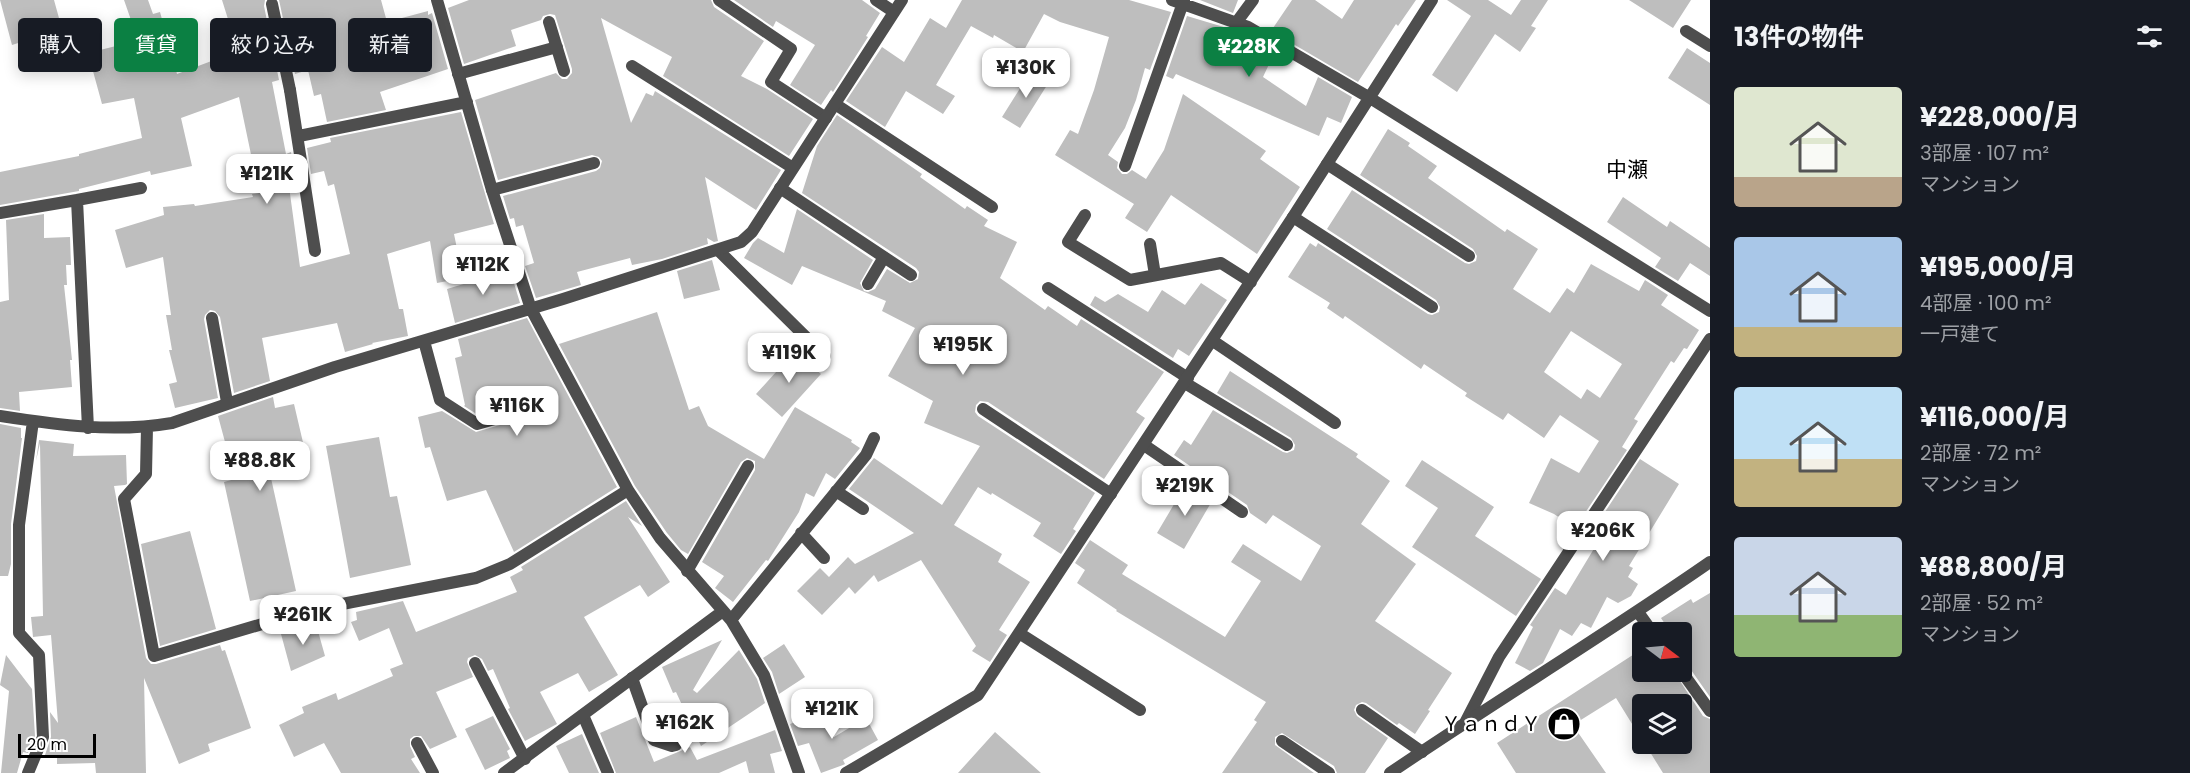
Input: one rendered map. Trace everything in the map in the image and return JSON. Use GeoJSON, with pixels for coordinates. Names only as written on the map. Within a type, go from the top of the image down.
{"type":"FeatureCollection","features":[{"type":"Feature","properties":{"kind":"street"},"geometry":{"type":"LineString","coordinates":[[437,0],[492,190],[531,309],[628,490],[660,538],[727,616],[764,675],[799,773]]}},
{"type":"Feature","properties":{"kind":"street"},"geometry":{"type":"LineString","coordinates":[[719,0],[792,49],[771,82],[826,118]]}},
{"type":"Feature","properties":{"kind":"street"},"geometry":{"type":"LineString","coordinates":[[876,0],[894,12]]}},
{"type":"Feature","properties":{"kind":"street"},"geometry":{"type":"LineString","coordinates":[[0,416],[88,428],[147,427],[172,423],[227,402],[334,367],[531,309],[719,251],[741,242],[752,232],[902,0]]}},
{"type":"Feature","properties":{"kind":"street"},"geometry":{"type":"LineString","coordinates":[[1236,22],[1253,0]]}},
{"type":"Feature","properties":{"kind":"street"},"geometry":{"type":"LineString","coordinates":[[846,773],[978,695],[1213,341],[1432,0]]}},
{"type":"Feature","properties":{"kind":"street"},"geometry":{"type":"LineString","coordinates":[[1125,166],[1180,1],[1248,27],[1370,98],[1710,311]]}},
{"type":"Feature","properties":{"kind":"street"},"geometry":{"type":"LineString","coordinates":[[272,4],[299,136],[315,251]]}},
{"type":"Feature","properties":{"kind":"street"},"geometry":{"type":"LineString","coordinates":[[549,22],[564,71]]}},
{"type":"Feature","properties":{"kind":"street"},"geometry":{"type":"LineString","coordinates":[[1686,31],[1710,46]]}},
{"type":"Feature","properties":{"kind":"street"},"geometry":{"type":"LineString","coordinates":[[458,74],[557,47]]}},
{"type":"Feature","properties":{"kind":"street"},"geometry":{"type":"LineString","coordinates":[[632,66],[793,168]]}},
{"type":"Feature","properties":{"kind":"street"},"geometry":{"type":"LineString","coordinates":[[299,136],[467,102]]}},
{"type":"Feature","properties":{"kind":"street"},"geometry":{"type":"LineString","coordinates":[[835,104],[992,207]]}},
{"type":"Feature","properties":{"kind":"street"},"geometry":{"type":"LineString","coordinates":[[492,190],[594,163]]}},
{"type":"Feature","properties":{"kind":"street"},"geometry":{"type":"LineString","coordinates":[[1327,164],[1469,256]]}},
{"type":"Feature","properties":{"kind":"street"},"geometry":{"type":"LineString","coordinates":[[0,213],[141,188]]}},
{"type":"Feature","properties":{"kind":"street"},"geometry":{"type":"LineString","coordinates":[[780,188],[911,275]]}},
{"type":"Feature","properties":{"kind":"street"},"geometry":{"type":"LineString","coordinates":[[77,200],[88,428]]}},
{"type":"Feature","properties":{"kind":"street"},"geometry":{"type":"LineString","coordinates":[[1085,215],[1068,242],[1130,280],[1221,263],[1251,282]]}},
{"type":"Feature","properties":{"kind":"street"},"geometry":{"type":"LineString","coordinates":[[1293,217],[1432,307]]}},
{"type":"Feature","properties":{"kind":"street"},"geometry":{"type":"LineString","coordinates":[[1150,244],[1155,275]]}},
{"type":"Feature","properties":{"kind":"street"},"geometry":{"type":"LineString","coordinates":[[719,251],[825,356]]}},
{"type":"Feature","properties":{"kind":"street"},"geometry":{"type":"LineString","coordinates":[[868,284],[884,257]]}},
{"type":"Feature","properties":{"kind":"street"},"geometry":{"type":"LineString","coordinates":[[1048,288],[1287,445]]}},
{"type":"Feature","properties":{"kind":"street"},"geometry":{"type":"LineString","coordinates":[[212,318],[227,402]]}},
{"type":"Feature","properties":{"kind":"street"},"geometry":{"type":"LineString","coordinates":[[1466,721],[1498,657],[1710,339]]}},
{"type":"Feature","properties":{"kind":"street"},"geometry":{"type":"LineString","coordinates":[[424,341],[440,400],[477,423],[505,416]]}},
{"type":"Feature","properties":{"kind":"street"},"geometry":{"type":"LineString","coordinates":[[1213,341],[1335,423]]}},
{"type":"Feature","properties":{"kind":"street"},"geometry":{"type":"LineString","coordinates":[[983,409],[1111,494]]}},
{"type":"Feature","properties":{"kind":"street"},"geometry":{"type":"LineString","coordinates":[[28,773],[42,737],[39,655],[19,633],[19,525],[33,421]]}},
{"type":"Feature","properties":{"kind":"street"},"geometry":{"type":"LineString","coordinates":[[147,427],[146,474],[124,500],[154,656],[306,611],[476,578],[510,564],[628,490]]}},
{"type":"Feature","properties":{"kind":"street"},"geometry":{"type":"LineString","coordinates":[[504,773],[632,678],[727,616],[836,491],[866,454],[874,438]]}},
{"type":"Feature","properties":{"kind":"street"},"geometry":{"type":"LineString","coordinates":[[1144,445],[1242,512]]}},
{"type":"Feature","properties":{"kind":"street"},"geometry":{"type":"LineString","coordinates":[[687,571],[748,466]]}},
{"type":"Feature","properties":{"kind":"street"},"geometry":{"type":"LineString","coordinates":[[836,491],[863,509]]}},
{"type":"Feature","properties":{"kind":"street"},"geometry":{"type":"LineString","coordinates":[[801,533],[824,558]]}},
{"type":"Feature","properties":{"kind":"street"},"geometry":{"type":"LineString","coordinates":[[1390,773],[1466,721],[1709,566]]}},
{"type":"Feature","properties":{"kind":"street"},"geometry":{"type":"LineString","coordinates":[[1638,612],[1645,622]]}},
{"type":"Feature","properties":{"kind":"street"},"geometry":{"type":"LineString","coordinates":[[1019,633],[1140,710]]}},
{"type":"Feature","properties":{"kind":"street"},"geometry":{"type":"LineString","coordinates":[[475,663],[525,759]]}},
{"type":"Feature","properties":{"kind":"street"},"geometry":{"type":"LineString","coordinates":[[632,678],[654,740],[672,746],[676,745]]}},
{"type":"Feature","properties":{"kind":"street"},"geometry":{"type":"LineString","coordinates":[[1689,682],[1710,711]]}},
{"type":"Feature","properties":{"kind":"street"},"geometry":{"type":"LineString","coordinates":[[1362,710],[1422,752]]}},
{"type":"Feature","properties":{"kind":"street"},"geometry":{"type":"LineString","coordinates":[[583,715],[608,773]]}},
{"type":"Feature","properties":{"kind":"street"},"geometry":{"type":"LineString","coordinates":[[1282,741],[1329,773]]}},
{"type":"Feature","properties":{"kind":"street"},"geometry":{"type":"LineString","coordinates":[[417,743],[433,773]]}},
{"type":"Feature","properties":{"kind":"building"},"geometry":{"type":"Polygon","coordinates":[[[0,0],[54,0],[59,18],[18,18],[18,43],[12,45],[0,0]]]}},
{"type":"Feature","properties":{"kind":"building"},"geometry":{"type":"Polygon","coordinates":[[[124,0],[148,0],[153,14],[160,12],[162,18],[130,18],[124,0]]]}},
{"type":"Feature","properties":{"kind":"building"},"geometry":{"type":"Polygon","coordinates":[[[222,0],[265,0],[266,18],[228,18],[222,0]]]}},
{"type":"Feature","properties":{"kind":"building"},"geometry":{"type":"Polygon","coordinates":[[[279,0],[381,0],[386,18],[348,18],[348,72],[432,72],[432,18],[402,18],[428,11],[428,15],[432,13],[448,69],[380,92],[386,110],[327,122],[321,94],[314,96],[308,72],[336,72],[336,18],[283,18],[279,0]]]}},
{"type":"Feature","properties":{"kind":"building"},"geometry":{"type":"Polygon","coordinates":[[[469,0],[711,0],[714,7],[764,41],[741,76],[767,89],[813,119],[789,156],[663,76],[672,57],[601,18],[631,123],[646,93],[653,96],[655,91],[781,170],[756,210],[705,177],[718,241],[714,242],[707,238],[708,244],[662,259],[632,265],[630,258],[577,272],[581,285],[536,298],[525,266],[534,263],[523,225],[516,227],[514,218],[510,219],[503,196],[596,171],[600,168],[602,161],[599,157],[592,155],[498,180],[475,100],[556,73],[562,79],[567,79],[572,69],[555,15],[550,14],[543,16],[541,20],[511,30],[516,46],[464,64],[448,8],[469,0]]]}},
{"type":"Feature","properties":{"kind":"building"},"geometry":{"type":"Polygon","coordinates":[[[734,0],[862,0],[880,13],[866,36],[868,37],[833,92],[831,90],[821,105],[790,85],[815,45],[776,21],[773,27],[734,0]]]}},
{"type":"Feature","properties":{"kind":"building"},"geometry":{"type":"Polygon","coordinates":[[[962,0],[1129,0],[1171,12],[1150,70],[1145,68],[1125,128],[1108,155],[1118,162],[1117,168],[1122,174],[1127,174],[1132,170],[1146,179],[1164,150],[1183,94],[1266,151],[1260,159],[1300,187],[1257,254],[1171,195],[1147,232],[1125,218],[1134,204],[1055,155],[1070,130],[1078,134],[1094,90],[1109,37],[1060,22],[1044,14],[1023,52],[994,35],[993,38],[971,26],[936,85],[955,96],[943,114],[906,91],[885,127],[846,101],[882,47],[904,62],[930,18],[946,28],[962,0]]]}},
{"type":"Feature","properties":{"kind":"building"},"geometry":{"type":"Polygon","coordinates":[[[1200,0],[1238,0],[1233,13],[1200,0]]]}},
{"type":"Feature","properties":{"kind":"building"},"geometry":{"type":"Polygon","coordinates":[[[1292,0],[1315,0],[1342,19],[1354,0],[1416,0],[1398,26],[1396,24],[1358,82],[1271,31],[1292,0]]]}},
{"type":"Feature","properties":{"kind":"building"},"geometry":{"type":"Polygon","coordinates":[[[1447,0],[1488,0],[1511,15],[1521,0],[1548,0],[1531,26],[1536,28],[1520,52],[1495,34],[1457,92],[1432,75],[1471,16],[1447,0]]]}},
{"type":"Feature","properties":{"kind":"building"},"geometry":{"type":"Polygon","coordinates":[[[1629,0],[1691,0],[1673,28],[1629,0]]]}},
{"type":"Feature","properties":{"kind":"building"},"geometry":{"type":"Polygon","coordinates":[[[1187,16],[1227,28],[1224,36],[1271,60],[1263,77],[1306,106],[1318,77],[1352,97],[1341,123],[1327,117],[1319,136],[1176,74],[1173,79],[1166,76],[1187,16]]]}},
{"type":"Feature","properties":{"kind":"building"},"geometry":{"type":"Polygon","coordinates":[[[114,46],[114,72],[176,72],[177,74],[198,72],[198,66],[210,62],[210,72],[277,72],[279,80],[272,82],[286,154],[291,152],[295,177],[288,179],[300,267],[350,254],[334,184],[328,186],[324,171],[311,174],[307,148],[331,142],[330,138],[461,112],[494,224],[454,234],[463,278],[437,283],[430,241],[387,254],[399,309],[403,309],[408,336],[372,343],[345,352],[337,323],[262,338],[270,381],[234,393],[220,317],[215,311],[210,310],[204,319],[218,398],[175,408],[169,384],[177,382],[169,350],[172,350],[166,315],[171,315],[163,257],[126,268],[115,230],[164,215],[163,207],[194,204],[195,206],[253,197],[252,194],[259,193],[239,97],[181,118],[192,166],[151,175],[150,171],[79,189],[79,191],[0,205],[0,172],[79,156],[79,154],[142,138],[134,98],[102,104],[93,72],[102,72],[102,50],[114,46]]]}},
{"type":"Feature","properties":{"kind":"building"},"geometry":{"type":"Polygon","coordinates":[[[1687,48],[1710,63],[1710,105],[1668,78],[1687,48]]]}},
{"type":"Feature","properties":{"kind":"building"},"geometry":{"type":"Polygon","coordinates":[[[1031,71],[1049,82],[1020,128],[1002,117],[1031,71]]]}},
{"type":"Feature","properties":{"kind":"building"},"geometry":{"type":"Polygon","coordinates":[[[837,115],[922,174],[920,177],[965,209],[967,206],[988,220],[984,226],[1017,242],[1000,278],[1045,310],[1048,306],[1077,326],[1081,319],[1164,372],[1136,412],[1145,418],[1104,479],[988,402],[980,401],[976,405],[975,412],[978,416],[1095,493],[1073,529],[1076,531],[1061,554],[1033,536],[1041,523],[978,487],[954,525],[1002,554],[998,562],[1030,582],[999,630],[1007,635],[990,662],[972,651],[976,646],[921,560],[878,582],[874,575],[855,594],[849,587],[822,615],[797,591],[820,568],[829,577],[848,557],[855,564],[914,533],[849,489],[874,458],[942,505],[980,446],[924,423],[933,401],[888,376],[915,328],[882,311],[886,301],[802,266],[792,285],[744,258],[758,238],[784,253],[797,209],[873,260],[860,283],[864,291],[875,289],[887,269],[910,283],[918,279],[919,272],[916,268],[802,193],[817,146],[837,115]]]}},
{"type":"Feature","properties":{"kind":"building"},"geometry":{"type":"Polygon","coordinates":[[[1388,129],[1410,143],[1408,146],[1437,166],[1428,178],[1505,232],[1507,229],[1538,249],[1513,289],[1550,313],[1567,288],[1574,293],[1591,264],[1639,291],[1645,280],[1668,295],[1661,305],[1699,330],[1687,349],[1684,348],[1674,363],[1671,361],[1634,419],[1638,421],[1622,447],[1627,450],[1575,528],[1554,514],[1529,503],[1551,458],[1579,473],[1599,441],[1560,415],[1544,438],[1508,413],[1503,420],[1465,396],[1467,393],[1424,364],[1421,369],[1345,316],[1343,319],[1327,308],[1330,303],[1288,277],[1310,243],[1316,247],[1318,243],[1428,314],[1439,312],[1440,307],[1436,300],[1327,229],[1352,190],[1465,263],[1476,261],[1477,256],[1473,249],[1360,175],[1388,129]],[[1571,331],[1544,372],[1581,399],[1587,389],[1600,398],[1622,364],[1571,331]]]}},
{"type":"Feature","properties":{"kind":"building"},"geometry":{"type":"Polygon","coordinates":[[[1623,197],[1667,227],[1670,221],[1710,248],[1710,276],[1690,263],[1678,281],[1655,267],[1661,258],[1607,222],[1623,197]]]}},
{"type":"Feature","properties":{"kind":"building"},"geometry":{"type":"Polygon","coordinates":[[[44,214],[44,238],[70,237],[71,265],[66,265],[67,285],[64,285],[72,360],[70,360],[72,387],[19,392],[20,411],[0,408],[0,302],[9,300],[6,220],[44,214]]]}},
{"type":"Feature","properties":{"kind":"building"},"geometry":{"type":"Polygon","coordinates":[[[712,260],[720,290],[684,299],[677,271],[712,260]]]}},
{"type":"Feature","properties":{"kind":"building"},"geometry":{"type":"Polygon","coordinates":[[[510,270],[520,303],[455,323],[447,289],[510,270]]]}},
{"type":"Feature","properties":{"kind":"building"},"geometry":{"type":"Polygon","coordinates":[[[1201,283],[1227,300],[1189,356],[1178,349],[1173,358],[1090,305],[1095,296],[1105,302],[1118,294],[1148,312],[1162,290],[1185,305],[1201,283]]]}},
{"type":"Feature","properties":{"kind":"building"},"geometry":{"type":"Polygon","coordinates":[[[657,312],[689,410],[699,406],[708,426],[764,459],[795,407],[852,440],[851,442],[860,448],[835,479],[826,473],[814,497],[806,493],[799,512],[768,561],[766,560],[733,602],[715,588],[724,576],[702,562],[755,470],[755,461],[747,458],[741,462],[688,554],[681,550],[635,486],[559,344],[657,312]]]}},
{"type":"Feature","properties":{"kind":"building"},"geometry":{"type":"Polygon","coordinates":[[[527,318],[617,487],[514,552],[486,490],[447,501],[430,447],[425,448],[418,417],[442,411],[476,432],[510,422],[513,414],[508,408],[478,415],[464,406],[455,358],[462,356],[458,339],[527,318]]]}},
{"type":"Feature","properties":{"kind":"building"},"geometry":{"type":"Polygon","coordinates":[[[795,351],[821,374],[782,417],[756,394],[795,351]]]}},
{"type":"Feature","properties":{"kind":"building"},"geometry":{"type":"Polygon","coordinates":[[[1230,371],[1358,454],[1356,457],[1390,481],[1361,524],[1416,564],[1375,621],[1452,673],[1415,734],[1399,723],[1397,725],[1366,703],[1356,705],[1354,710],[1357,716],[1388,738],[1365,773],[1337,773],[1334,766],[1282,733],[1275,737],[1275,745],[1314,773],[1222,773],[1257,722],[1254,720],[1266,702],[1116,611],[1077,583],[1085,570],[1075,563],[1090,540],[1128,565],[1122,574],[1225,637],[1261,581],[1231,562],[1243,544],[1301,581],[1321,546],[1273,515],[1266,524],[1250,513],[1247,505],[1174,455],[1184,440],[1191,445],[1213,410],[1283,452],[1294,450],[1295,445],[1291,438],[1217,393],[1230,371]]]}},
{"type":"Feature","properties":{"kind":"building"},"geometry":{"type":"Polygon","coordinates":[[[273,397],[275,408],[294,404],[305,451],[267,460],[296,591],[250,601],[224,482],[235,479],[218,416],[273,397]]]}},
{"type":"Feature","properties":{"kind":"building"},"geometry":{"type":"Polygon","coordinates":[[[0,424],[21,428],[22,438],[11,524],[11,564],[8,576],[0,576],[0,424]]]}},
{"type":"Feature","properties":{"kind":"building"},"geometry":{"type":"Polygon","coordinates":[[[379,437],[390,497],[397,496],[411,565],[350,578],[326,446],[379,437]]]}},
{"type":"Feature","properties":{"kind":"building"},"geometry":{"type":"Polygon","coordinates":[[[39,440],[74,444],[73,456],[126,455],[127,484],[114,486],[146,658],[151,664],[156,664],[220,645],[222,651],[225,650],[251,728],[208,744],[210,751],[179,764],[144,678],[146,773],[96,773],[95,763],[57,764],[57,756],[45,755],[51,737],[50,712],[58,723],[51,635],[33,637],[31,617],[43,616],[40,443],[36,461],[39,440]]]}},
{"type":"Feature","properties":{"kind":"building"},"geometry":{"type":"Polygon","coordinates":[[[1640,459],[1679,484],[1629,566],[1633,568],[1628,577],[1638,584],[1631,596],[1618,603],[1607,597],[1591,628],[1581,623],[1572,636],[1560,629],[1543,663],[1530,671],[1515,663],[1533,627],[1530,625],[1555,588],[1566,595],[1598,542],[1589,536],[1640,459]]]}},
{"type":"Feature","properties":{"kind":"building"},"geometry":{"type":"Polygon","coordinates":[[[1422,460],[1494,507],[1475,536],[1541,579],[1516,616],[1412,547],[1438,508],[1405,486],[1422,460]]]}},
{"type":"Feature","properties":{"kind":"building"},"geometry":{"type":"Polygon","coordinates":[[[1186,484],[1212,501],[1184,549],[1157,533],[1186,484]]]}},
{"type":"Feature","properties":{"kind":"building"},"geometry":{"type":"Polygon","coordinates":[[[626,501],[642,526],[628,517],[670,582],[648,597],[640,585],[584,617],[618,675],[589,692],[578,673],[540,692],[557,724],[525,741],[508,709],[510,708],[493,669],[488,671],[482,659],[475,655],[468,658],[467,662],[473,677],[436,692],[457,737],[430,749],[421,736],[414,736],[410,739],[410,746],[415,757],[411,759],[420,773],[341,773],[324,743],[294,757],[279,725],[304,713],[302,707],[336,693],[338,700],[393,676],[390,669],[403,664],[389,628],[359,641],[351,622],[357,620],[356,612],[403,601],[416,632],[517,592],[510,577],[523,570],[521,567],[626,501]]]}},
{"type":"Feature","properties":{"kind":"building"},"geometry":{"type":"Polygon","coordinates":[[[190,531],[216,629],[160,646],[141,544],[190,531]]]}},
{"type":"Feature","properties":{"kind":"building"},"geometry":{"type":"Polygon","coordinates":[[[1710,593],[1710,697],[1692,671],[1692,622],[1664,622],[1661,618],[1691,599],[1693,603],[1710,593]]]}},
{"type":"Feature","properties":{"kind":"building"},"geometry":{"type":"Polygon","coordinates":[[[316,624],[325,656],[291,671],[281,634],[316,624]]]}},
{"type":"Feature","properties":{"kind":"building"},"geometry":{"type":"Polygon","coordinates":[[[722,640],[693,690],[697,693],[739,650],[757,679],[765,703],[701,746],[662,667],[722,640]]]}},
{"type":"Feature","properties":{"kind":"building"},"geometry":{"type":"Polygon","coordinates":[[[784,644],[805,677],[779,694],[772,672],[763,658],[784,644]]]}},
{"type":"Feature","properties":{"kind":"building"},"geometry":{"type":"Polygon","coordinates":[[[6,655],[32,689],[35,736],[28,753],[23,752],[17,773],[1,773],[9,691],[0,685],[6,655]]]}},
{"type":"Feature","properties":{"kind":"building"},"geometry":{"type":"Polygon","coordinates":[[[1632,655],[1632,682],[1681,682],[1688,694],[1632,694],[1632,724],[1616,698],[1576,723],[1580,729],[1577,731],[1606,773],[1516,773],[1497,743],[1632,655]]]}},
{"type":"Feature","properties":{"kind":"building"},"geometry":{"type":"Polygon","coordinates":[[[1692,699],[1703,716],[1710,719],[1710,773],[1663,773],[1651,754],[1692,754],[1692,699]]]}},
{"type":"Feature","properties":{"kind":"building"},"geometry":{"type":"Polygon","coordinates":[[[824,711],[834,737],[866,718],[878,740],[843,760],[845,764],[821,773],[809,743],[798,746],[790,724],[824,711]]]}},
{"type":"Feature","properties":{"kind":"building"},"geometry":{"type":"Polygon","coordinates":[[[493,716],[510,749],[507,751],[510,758],[485,770],[465,729],[493,716]]]}},
{"type":"Feature","properties":{"kind":"building"},"geometry":{"type":"Polygon","coordinates":[[[636,717],[654,762],[690,747],[697,760],[775,730],[782,751],[770,754],[775,773],[749,773],[746,761],[719,773],[616,773],[600,733],[636,717]]]}},
{"type":"Feature","properties":{"kind":"building"},"geometry":{"type":"Polygon","coordinates":[[[995,732],[1041,773],[958,773],[995,732]]]}},
{"type":"Feature","properties":{"kind":"building"},"geometry":{"type":"Polygon","coordinates":[[[582,734],[599,773],[569,773],[556,746],[582,734]]]}},
{"type":"Feature","properties":{"kind":"place","name":"ＹａｎｄＹ"},"geometry":{"type":"Point","coordinates":[1564,724]}},
{"type":"Feature","properties":{"kind":"district","name":"中瀬"},"geometry":{"type":"Point","coordinates":[1627,170]}}]}
